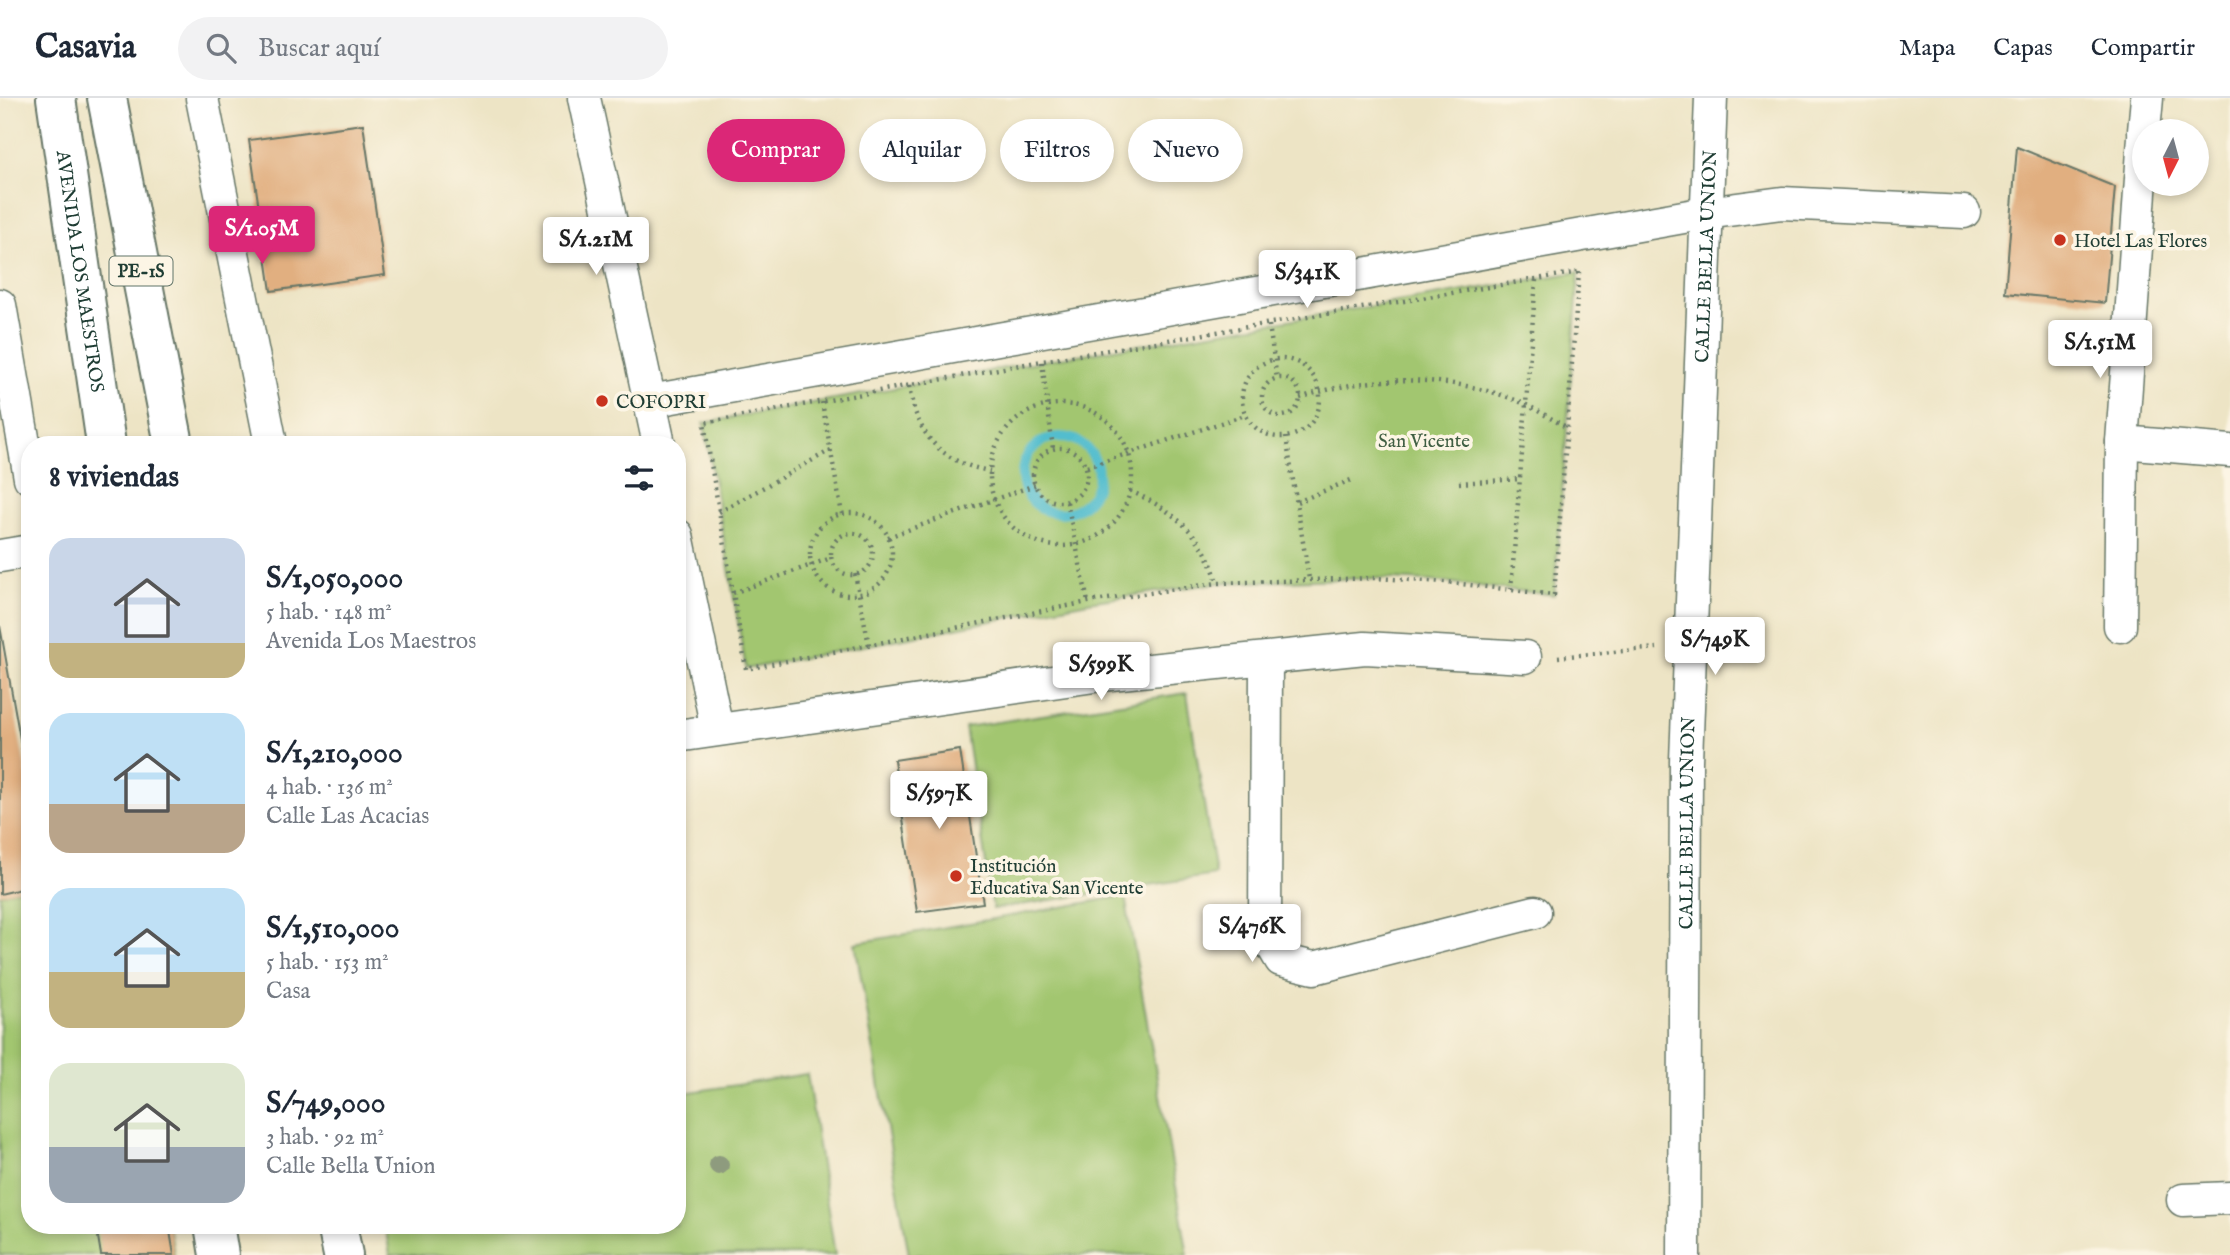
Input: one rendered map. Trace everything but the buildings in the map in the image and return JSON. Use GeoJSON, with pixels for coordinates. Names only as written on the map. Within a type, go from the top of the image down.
{"type":"FeatureCollection","features":[{"type":"Feature","properties":{"kind":"highway","name":"AVENIDA LOS MAESTROS"},"geometry":{"type":"LineString","coordinates":[[56,98],[105,436]]}},
{"type":"Feature","properties":{"kind":"highway","name":"PE-1S"},"geometry":{"type":"LineString","coordinates":[[109,98],[172,436]]}},
{"type":"Feature","properties":{"kind":"highway"},"geometry":{"type":"LineString","coordinates":[[216,1234],[219,1255]]}},
{"type":"Feature","properties":{"kind":"highway"},"geometry":{"type":"LineString","coordinates":[[339,1234],[343,1255]]}},
{"type":"Feature","properties":{"kind":"street"},"geometry":{"type":"LineString","coordinates":[[202,98],[269,436]]}},
{"type":"Feature","properties":{"kind":"street"},"geometry":{"type":"LineString","coordinates":[[584,98],[657,436]]}},
{"type":"Feature","properties":{"kind":"street","name":"CALLE BELLA UNION"},"geometry":{"type":"LineString","coordinates":[[1685,1255],[1686,761],[1711,98]]}},
{"type":"Feature","properties":{"kind":"street"},"geometry":{"type":"LineString","coordinates":[[2145,119],[2147,98]]}},
{"type":"Feature","properties":{"kind":"street"},"geometry":{"type":"LineString","coordinates":[[2120,626],[2122,442],[2140,196]]}},
{"type":"Feature","properties":{"kind":"street"},"geometry":{"type":"LineString","coordinates":[[650,401],[1706,213],[1783,203],[1964,212]]}},
{"type":"Feature","properties":{"kind":"street"},"geometry":{"type":"LineString","coordinates":[[0,304],[23,436]]}},
{"type":"Feature","properties":{"kind":"street"},"geometry":{"type":"LineString","coordinates":[[2122,442],[2230,451]]}},
{"type":"Feature","properties":{"kind":"street"},"geometry":{"type":"LineString","coordinates":[[0,556],[21,552]]}},
{"type":"Feature","properties":{"kind":"street"},"geometry":{"type":"LineString","coordinates":[[686,579],[717,729]]}},
{"type":"Feature","properties":{"kind":"street"},"geometry":{"type":"LineString","coordinates":[[686,734],[1101,675],[1365,648],[1525,657]]}},
{"type":"Feature","properties":{"kind":"street"},"geometry":{"type":"LineString","coordinates":[[1266,660],[1265,933],[1281,960],[1314,968],[1535,912]]}},
{"type":"Feature","properties":{"kind":"street"},"geometry":{"type":"LineString","coordinates":[[2183,1200],[2230,1198]]}},
{"type":"Feature","properties":{"kind":"path"},"geometry":{"type":"LineString","coordinates":[[1579,272],[1554,595],[1412,580],[1309,579],[1217,583],[1088,602],[746,669],[704,423],[1042,361],[1536,280],[1579,272]]}},
{"type":"Feature","properties":{"kind":"path"},"geometry":{"type":"LineString","coordinates":[[1511,589],[1536,280]]}},
{"type":"Feature","properties":{"kind":"path"},"geometry":{"type":"LineString","coordinates":[[1269,325],[1277,379]]}},
{"type":"Feature","properties":{"kind":"path"},"geometry":{"type":"LineString","coordinates":[[1274,359],[1295,361],[1306,368],[1320,391],[1320,404],[1309,425],[1286,437],[1262,432],[1245,415],[1242,388],[1248,376],[1256,366],[1274,359]]}},
{"type":"Feature","properties":{"kind":"path"},"geometry":{"type":"LineString","coordinates":[[1042,361],[1053,449]]}},
{"type":"Feature","properties":{"kind":"path"},"geometry":{"type":"LineString","coordinates":[[1277,379],[1291,381],[1299,390],[1297,409],[1286,416],[1267,411],[1262,394],[1268,383],[1277,379]]}},
{"type":"Feature","properties":{"kind":"path"},"geometry":{"type":"LineString","coordinates":[[1300,398],[1320,391],[1369,382],[1424,381],[1472,388],[1526,405],[1566,427]]}},
{"type":"Feature","properties":{"kind":"path"},"geometry":{"type":"LineString","coordinates":[[909,386],[917,421],[930,441],[950,458],[990,471]]}},
{"type":"Feature","properties":{"kind":"path"},"geometry":{"type":"LineString","coordinates":[[822,401],[842,515]]}},
{"type":"Feature","properties":{"kind":"path"},"geometry":{"type":"LineString","coordinates":[[1049,405],[1083,408],[1103,418],[1119,434],[1130,454],[1133,479],[1127,503],[1114,523],[1095,538],[1074,545],[1047,545],[1024,537],[1005,520],[993,499],[990,471],[992,454],[1002,434],[1018,418],[1049,405]]}},
{"type":"Feature","properties":{"kind":"path"},"geometry":{"type":"LineString","coordinates":[[1087,467],[1245,415]]}},
{"type":"Feature","properties":{"kind":"path"},"geometry":{"type":"LineString","coordinates":[[1286,437],[1309,579]]}},
{"type":"Feature","properties":{"kind":"path"},"geometry":{"type":"LineString","coordinates":[[1053,449],[1068,449],[1083,459],[1087,467],[1086,486],[1081,494],[1067,502],[1046,499],[1035,485],[1034,468],[1037,460],[1053,449]]}},
{"type":"Feature","properties":{"kind":"path"},"geometry":{"type":"LineString","coordinates":[[719,512],[831,450]]}},
{"type":"Feature","properties":{"kind":"path"},"geometry":{"type":"LineString","coordinates":[[1459,483],[1520,479]]}},
{"type":"Feature","properties":{"kind":"path"},"geometry":{"type":"LineString","coordinates":[[1297,502],[1351,480]]}},
{"type":"Feature","properties":{"kind":"path"},"geometry":{"type":"LineString","coordinates":[[888,537],[1035,485]]}},
{"type":"Feature","properties":{"kind":"path"},"geometry":{"type":"LineString","coordinates":[[1130,491],[1167,510],[1195,536],[1213,565],[1217,583]]}},
{"type":"Feature","properties":{"kind":"path"},"geometry":{"type":"LineString","coordinates":[[1067,502],[1088,602]]}},
{"type":"Feature","properties":{"kind":"path"},"geometry":{"type":"LineString","coordinates":[[859,514],[872,519],[888,537],[892,553],[885,578],[875,587],[859,594],[837,592],[825,585],[811,564],[810,550],[814,537],[822,525],[842,515],[859,514]]}},
{"type":"Feature","properties":{"kind":"path"},"geometry":{"type":"LineString","coordinates":[[850,533],[863,537],[872,548],[872,561],[863,572],[855,574],[838,570],[831,558],[831,551],[837,539],[850,533]]}},
{"type":"Feature","properties":{"kind":"path"},"geometry":{"type":"LineString","coordinates":[[733,593],[831,558]]}},
{"type":"Feature","properties":{"kind":"path"},"geometry":{"type":"LineString","coordinates":[[855,574],[869,645]]}},
{"type":"Feature","properties":{"kind":"path"},"geometry":{"type":"LineString","coordinates":[[1525,657],[1561,657],[1690,645]]}},
{"type":"Feature","properties":{"kind":"green space","name":"San Vicente"},"geometry":{"type":"Polygon","coordinates":[[[1579,272],[1554,595],[1445,582],[1374,578],[1217,583],[1088,602],[746,669],[704,423],[1042,361],[1579,272]]]}},
{"type":"Feature","properties":{"kind":"green space"},"geometry":{"type":"Polygon","coordinates":[[[1187,693],[1215,875],[993,909],[965,727],[1187,693]]]}},
{"type":"Feature","properties":{"kind":"green space"},"geometry":{"type":"Polygon","coordinates":[[[21,889],[21,1234],[170,1234],[174,1255],[0,1255],[0,894],[21,889]]]}},
{"type":"Feature","properties":{"kind":"green space"},"geometry":{"type":"Polygon","coordinates":[[[1125,896],[1188,1255],[909,1255],[855,943],[1125,896]]]}},
{"type":"Feature","properties":{"kind":"green space"},"geometry":{"type":"Polygon","coordinates":[[[807,1074],[835,1255],[390,1255],[386,1234],[686,1234],[686,1093],[807,1074]]]}},
{"type":"Feature","properties":{"kind":"waterway"},"geometry":{"type":"LineString","coordinates":[[1053,437],[1067,437],[1081,443],[1092,454],[1098,475],[1095,490],[1087,502],[1067,513],[1053,513],[1039,507],[1028,496],[1022,482],[1022,468],[1028,454],[1039,443],[1053,437]]}},
{"type":"Feature","properties":{"kind":"place","name":"Hotel Las Flores"},"geometry":{"type":"Point","coordinates":[2060,240]}},
{"type":"Feature","properties":{"kind":"place","name":"COFOPRI"},"geometry":{"type":"Point","coordinates":[602,401]}},
{"type":"Feature","properties":{"kind":"place","name":"Institución Educativa San Vicente"},"geometry":{"type":"Point","coordinates":[956,876]}}]}
